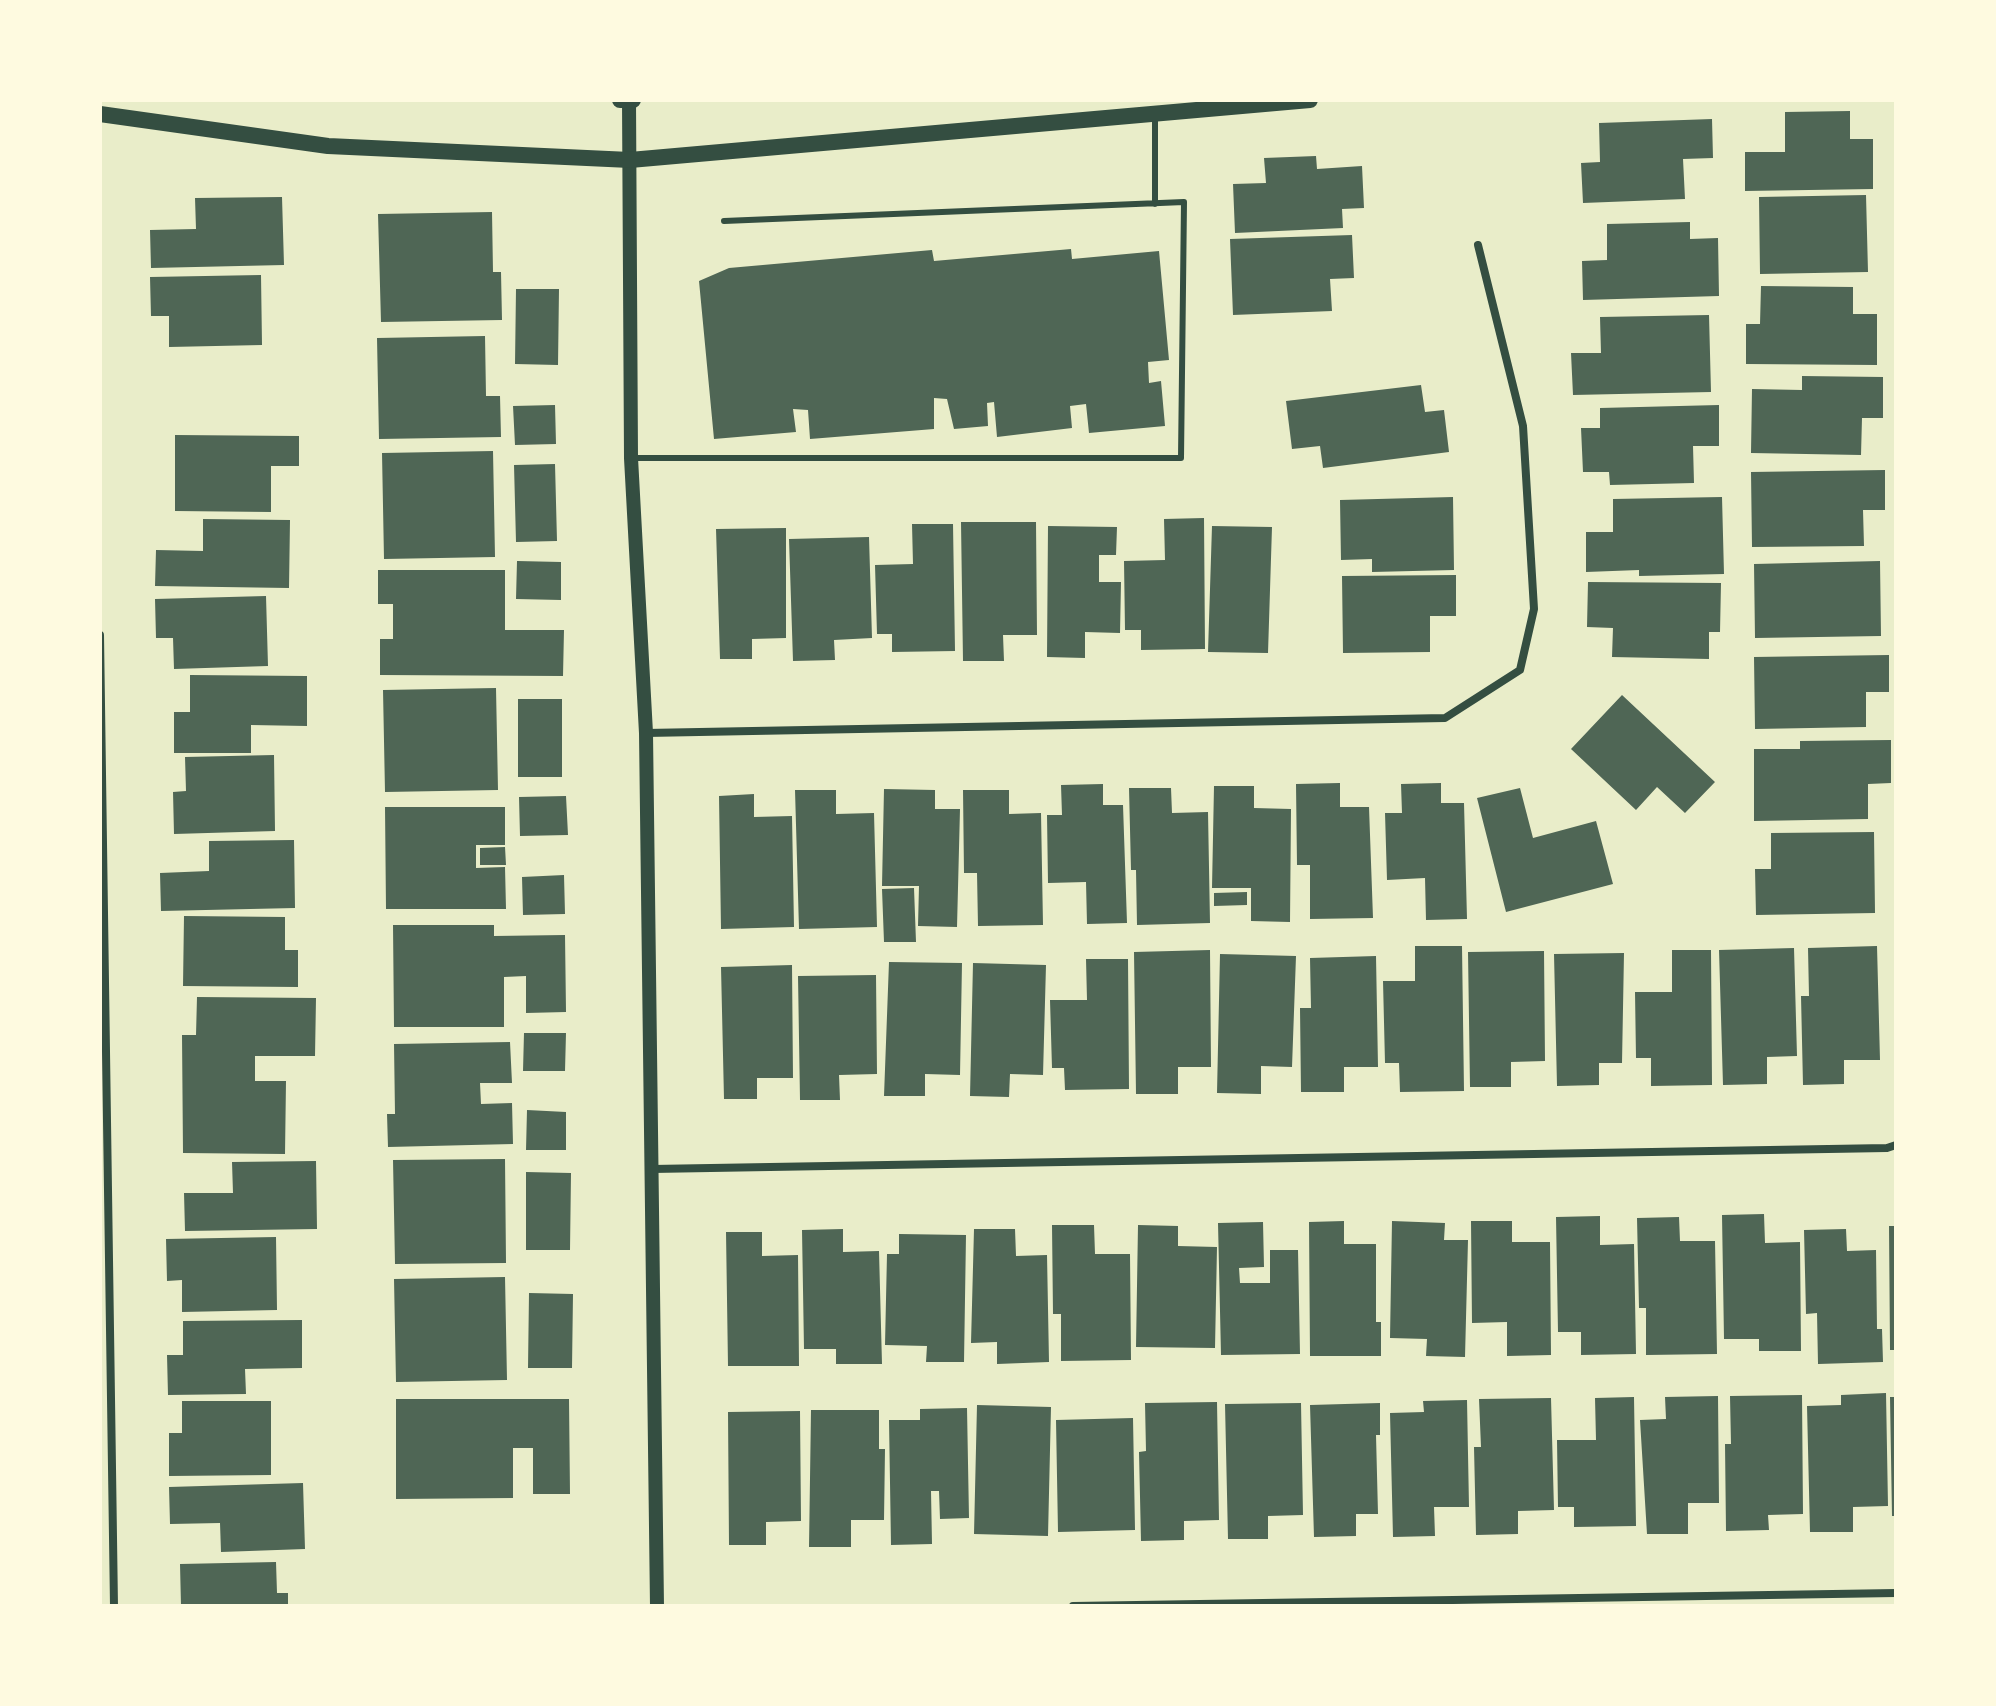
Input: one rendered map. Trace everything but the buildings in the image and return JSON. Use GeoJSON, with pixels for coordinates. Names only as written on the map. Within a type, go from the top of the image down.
{"type":"FeatureCollection","features":[{"type":"Feature","properties":{"kind":"main road"},"geometry":{"type":"LineString","coordinates":[[620,100],[630,100]]}},
{"type":"Feature","properties":{"kind":"main road"},"geometry":{"type":"LineString","coordinates":[[100,114],[341,147],[630,160],[1155,117],[1310,100]]}},
{"type":"Feature","properties":{"kind":"street"},"geometry":{"type":"LineString","coordinates":[[630,100],[631,458],[646,733],[657,1606]]}},
{"type":"Feature","properties":{"kind":"street"},"geometry":{"type":"LineString","coordinates":[[646,733],[1445,718],[1520,670],[1534,609],[1523,426],[1478,245]]}},
{"type":"Feature","properties":{"kind":"street"},"geometry":{"type":"LineString","coordinates":[[100,635],[114,1606]]}},
{"type":"Feature","properties":{"kind":"street"},"geometry":{"type":"LineString","coordinates":[[652,1169],[1872,1149],[1896,1145]]}},
{"type":"Feature","properties":{"kind":"street"},"geometry":{"type":"LineString","coordinates":[[1073,1606],[1896,1593]]}},
{"type":"Feature","properties":{"kind":"lane"},"geometry":{"type":"LineString","coordinates":[[1155,117],[1155,204]]}},
{"type":"Feature","properties":{"kind":"lane"},"geometry":{"type":"LineString","coordinates":[[631,458],[1181,458],[1184,202],[724,221]]}}]}
